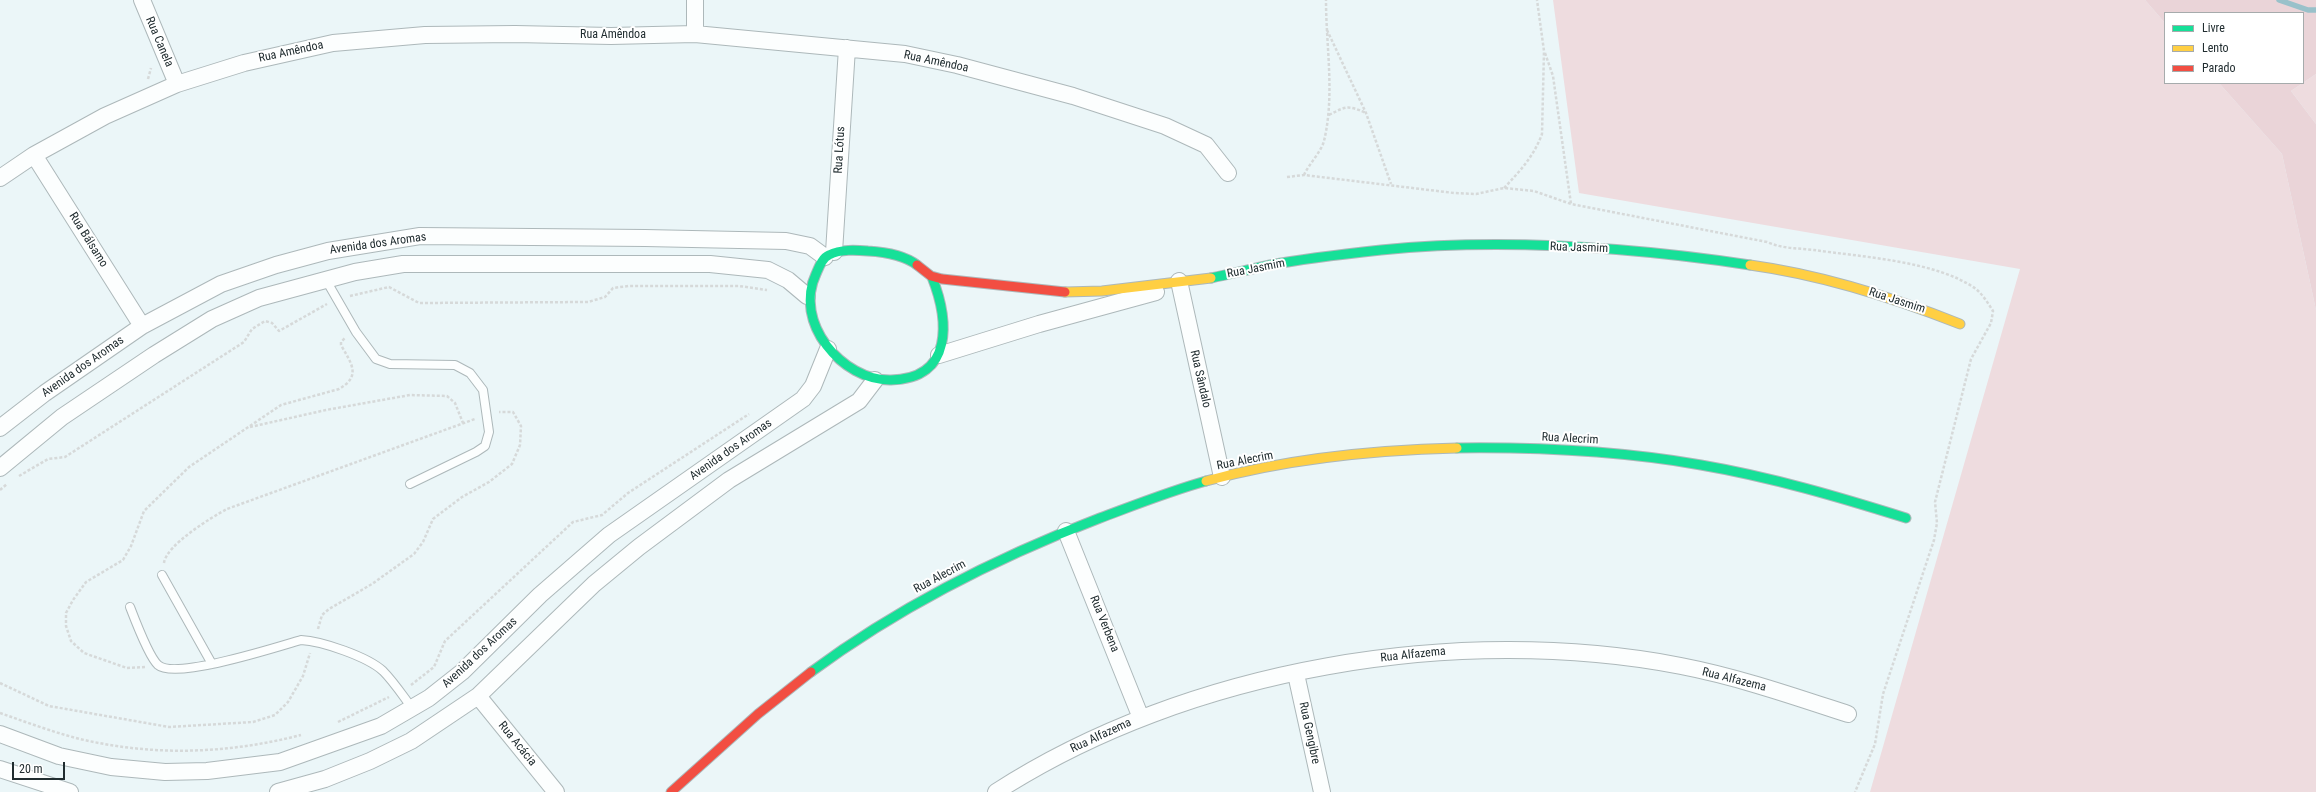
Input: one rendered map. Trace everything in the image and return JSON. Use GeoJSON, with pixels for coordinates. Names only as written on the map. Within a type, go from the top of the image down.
{"type":"FeatureCollection","features":[{"type":"Feature","properties":{"kind":"street","name":"Rua Canela"},"geometry":{"type":"LineString","coordinates":[[142,0],[177,84]]}},
{"type":"Feature","properties":{"kind":"street"},"geometry":{"type":"LineString","coordinates":[[695,0],[695,34]]}},
{"type":"Feature","properties":{"kind":"street","name":"Rua Amêndoa"},"geometry":{"type":"LineString","coordinates":[[0,178],[34,155],[105,116],[177,84],[287,52],[333,43],[379,38],[432,35],[611,36],[695,34],[905,54],[957,65],[1073,96],[1165,126],[1206,145],[1228,173]]}},
{"type":"Feature","properties":{"kind":"street","name":"Rua Lótus"},"geometry":{"type":"LineString","coordinates":[[830,255],[847,48]]}},
{"type":"Feature","properties":{"kind":"street","name":"Rua Bálsamo"},"geometry":{"type":"LineString","coordinates":[[34,155],[142,326]]}},
{"type":"Feature","properties":{"kind":"street","name":"Avenida dos Aromas"},"geometry":{"type":"LineString","coordinates":[[0,428],[45,393],[142,326],[221,284],[276,264],[328,251],[420,236],[786,242],[810,246],[830,255]]}},
{"type":"Feature","properties":{"kind":"street","name":"Rua Jasmim"},"geometry":{"type":"LineString","coordinates":[[932,277],[1068,292],[1102,291],[1183,283],[1276,264],[1362,252],[1428,246],[1492,245],[1602,248],[1688,256],[1775,269],[1915,305],[1960,324]]}},
{"type":"Feature","properties":{"kind":"street"},"geometry":{"type":"LineString","coordinates":[[876,250],[910,260],[932,277],[939,294],[944,314],[945,332],[939,355],[930,366],[913,376],[894,380],[875,380],[857,374],[841,363],[828,349],[813,316],[807,296],[813,278],[830,255],[876,250]]}},
{"type":"Feature","properties":{"kind":"street","name":"Avenida dos Aromas"},"geometry":{"type":"LineString","coordinates":[[0,468],[62,417],[154,355],[212,319],[259,298],[355,272],[403,264],[710,264],[768,270],[788,280],[807,296]]}},
{"type":"Feature","properties":{"kind":"street"},"geometry":{"type":"LineString","coordinates":[[939,355],[1039,324],[1183,283]]}},
{"type":"Feature","properties":{"kind":"street","name":"Rua Sândalo"},"geometry":{"type":"LineString","coordinates":[[1183,283],[1222,477]]}},
{"type":"Feature","properties":{"kind":"street","name":"Avenida dos Aromas"},"geometry":{"type":"LineString","coordinates":[[0,734],[59,756],[111,767],[165,772],[207,771],[280,762],[381,726],[429,698],[462,672],[540,595],[609,535],[803,399],[813,386],[828,349]]}},
{"type":"Feature","properties":{"kind":"street","name":"Avenida dos Aromas"},"geometry":{"type":"LineString","coordinates":[[278,792],[325,779],[370,762],[411,741],[478,696],[594,584],[639,546],[729,480],[859,401],[875,380]]}},
{"type":"Feature","properties":{"kind":"street","name":"Rua Alecrim"},"geometry":{"type":"LineString","coordinates":[[671,792],[750,720],[796,683],[853,642],[914,604],[1066,530],[1144,502],[1222,477],[1307,462],[1458,447],[1606,452],[1672,460],[1754,475],[1825,492],[1906,518]]}},
{"type":"Feature","properties":{"kind":"street","name":"Rua Verbena"},"geometry":{"type":"LineString","coordinates":[[1066,530],[1141,718]]}},
{"type":"Feature","properties":{"kind":"street","name":"Rua Alfazema"},"geometry":{"type":"LineString","coordinates":[[996,792],[1017,778],[1081,745],[1141,718],[1223,690],[1358,661],[1408,654],[1464,650],[1532,650],[1600,655],[1680,666],[1754,684],[1848,714]]}},
{"type":"Feature","properties":{"kind":"street","name":"Rua Gengibre"},"geometry":{"type":"LineString","coordinates":[[1296,674],[1322,792]]}},
{"type":"Feature","properties":{"kind":"street","name":"Rua Acácia"},"geometry":{"type":"LineString","coordinates":[[478,696],[556,792]]}},
{"type":"Feature","properties":{"kind":"street"},"geometry":{"type":"LineString","coordinates":[[0,769],[70,792]]}},
{"type":"Feature","properties":{"kind":"lane"},"geometry":{"type":"LineString","coordinates":[[326,280],[356,332],[376,359],[390,364],[455,365],[470,373],[483,390],[489,432],[485,446],[476,452],[410,484]]}},
{"type":"Feature","properties":{"kind":"lane"},"geometry":{"type":"LineString","coordinates":[[162,575],[212,664]]}},
{"type":"Feature","properties":{"kind":"lane"},"geometry":{"type":"LineString","coordinates":[[130,607],[155,662],[159,667],[168,670],[212,664],[301,640],[314,641],[371,663],[383,671],[412,708]]}},
{"type":"Feature","properties":{"kind":"path"},"geometry":{"type":"LineString","coordinates":[[1304,176],[1309,164],[1324,143],[1329,116],[1326,0]]}},
{"type":"Feature","properties":{"kind":"path"},"geometry":{"type":"LineString","coordinates":[[1504,188],[1524,166],[1538,146],[1542,134],[1544,51],[1538,0]]}},
{"type":"Feature","properties":{"kind":"path"},"geometry":{"type":"LineString","coordinates":[[1326,27],[1366,113],[1392,184]]}},
{"type":"Feature","properties":{"kind":"path"},"geometry":{"type":"LineString","coordinates":[[1544,51],[1553,76],[1571,204]]}},
{"type":"Feature","properties":{"kind":"path"},"geometry":{"type":"LineString","coordinates":[[146,81],[151,72],[151,63]]}},
{"type":"Feature","properties":{"kind":"path"},"geometry":{"type":"LineString","coordinates":[[1329,116],[1344,107],[1351,106],[1366,113]]}},
{"type":"Feature","properties":{"kind":"path"},"geometry":{"type":"LineString","coordinates":[[1287,177],[1304,176],[1392,184],[1454,193],[1476,194],[1504,188],[1534,191],[1571,204],[1760,241],[1781,248],[1871,258],[1920,267],[1954,277],[1977,290],[1993,311],[1991,323],[1971,359],[1934,502],[1937,523],[1934,540],[1883,694],[1875,744],[1855,792]]}},
{"type":"Feature","properties":{"kind":"path"},"geometry":{"type":"LineString","coordinates":[[16,478],[48,459],[65,457],[244,342],[252,329],[265,321],[272,323],[278,331],[336,299],[389,287],[419,303],[588,302],[605,297],[613,288],[629,286],[739,286],[772,292]]}},
{"type":"Feature","properties":{"kind":"path"},"geometry":{"type":"LineString","coordinates":[[159,667],[127,668],[84,653],[71,641],[66,626],[66,613],[86,582],[124,560],[144,511],[189,467],[281,405],[339,389],[347,384],[353,371],[341,342],[356,332]]}},
{"type":"Feature","properties":{"kind":"path"},"geometry":{"type":"LineString","coordinates":[[248,428],[326,410],[410,396],[447,396],[455,404],[463,423]]}},
{"type":"Feature","properties":{"kind":"path"},"geometry":{"type":"LineString","coordinates":[[0,683],[49,706],[169,727],[253,722],[275,715],[288,702],[303,676],[322,615],[328,608],[372,584],[414,554],[423,542],[433,519],[462,497],[489,482],[512,464],[520,445],[521,426],[513,412],[503,411],[486,415],[227,509],[207,519],[164,558],[162,575]]}},
{"type":"Feature","properties":{"kind":"path"},"geometry":{"type":"LineString","coordinates":[[333,724],[420,679],[434,667],[445,641],[573,522],[602,515],[628,493],[751,413]]}},
{"type":"Feature","properties":{"kind":"path"},"geometry":{"type":"LineString","coordinates":[[0,490],[10,481]]}},
{"type":"Feature","properties":{"kind":"path"},"geometry":{"type":"LineString","coordinates":[[0,713],[62,734],[99,744],[158,750],[216,750],[272,742],[305,734]]}},
{"type":"Feature","properties":{"kind":"shaded area"},"geometry":{"type":"Polygon","coordinates":[[[1553,0],[2145,0],[2164,22],[2164,84],[2220,84],[2282,154],[2316,310],[2316,792],[1870,792],[2020,269],[1579,193],[1553,0]]]}},
{"type":"Feature","properties":{"kind":"shaded area"},"geometry":{"type":"Polygon","coordinates":[[[2145,0],[2316,0],[2316,74],[2304,82],[2304,12],[2164,12],[2164,22],[2145,0]]]}},
{"type":"Feature","properties":{"kind":"shaded area"},"geometry":{"type":"Polygon","coordinates":[[[2316,74],[2316,124],[2291,91],[2301,84],[2304,84],[2304,82],[2316,74]]]}},
{"type":"Feature","properties":{"kind":"shaded area"},"geometry":{"type":"Polygon","coordinates":[[[2220,84],[2302,84],[2291,91],[2316,124],[2316,310],[2282,154],[2220,84]]]}},
{"type":"Feature","properties":{"kind":"waterway"},"geometry":{"type":"LineString","coordinates":[[2279,0],[2308,10],[2316,10]]}},
{"type":"Feature","properties":{"kind":"traffic: fast"},"geometry":{"type":"LineString","coordinates":[[1211,278],[1298,260],[1427,246],[1566,246],[1658,253],[1750,265]]}},
{"type":"Feature","properties":{"kind":"traffic: fast"},"geometry":{"type":"LineString","coordinates":[[917,265],[894,255],[859,250],[834,253],[827,256],[823,260],[816,274],[811,292],[811,311],[817,329],[826,345],[840,360],[855,371],[873,378],[891,380],[912,377],[926,370],[936,358],[942,344],[942,311],[932,277]]}},
{"type":"Feature","properties":{"kind":"traffic: fast"},"geometry":{"type":"LineString","coordinates":[[1457,448],[1549,449],[1610,453],[1671,460],[1753,475],[1830,495],[1906,518]]}},
{"type":"Feature","properties":{"kind":"traffic: fast"},"geometry":{"type":"LineString","coordinates":[[811,672],[844,648],[914,605],[950,585],[1024,549],[1100,518],[1206,481]]}},
{"type":"Feature","properties":{"kind":"traffic: slow"},"geometry":{"type":"LineString","coordinates":[[1750,265],[1777,269],[1857,288],[1960,324]]}},
{"type":"Feature","properties":{"kind":"traffic: slow"},"geometry":{"type":"LineString","coordinates":[[1065,292],[1102,291],[1211,278]]}},
{"type":"Feature","properties":{"kind":"traffic: slow"},"geometry":{"type":"LineString","coordinates":[[1206,481],[1236,473],[1299,461],[1394,451],[1457,448]]}},
{"type":"Feature","properties":{"kind":"traffic: jam"},"geometry":{"type":"LineString","coordinates":[[917,265],[931,276],[942,279],[1065,292]]}},
{"type":"Feature","properties":{"kind":"traffic: jam"},"geometry":{"type":"LineString","coordinates":[[671,792],[758,714],[811,672]]}}]}
